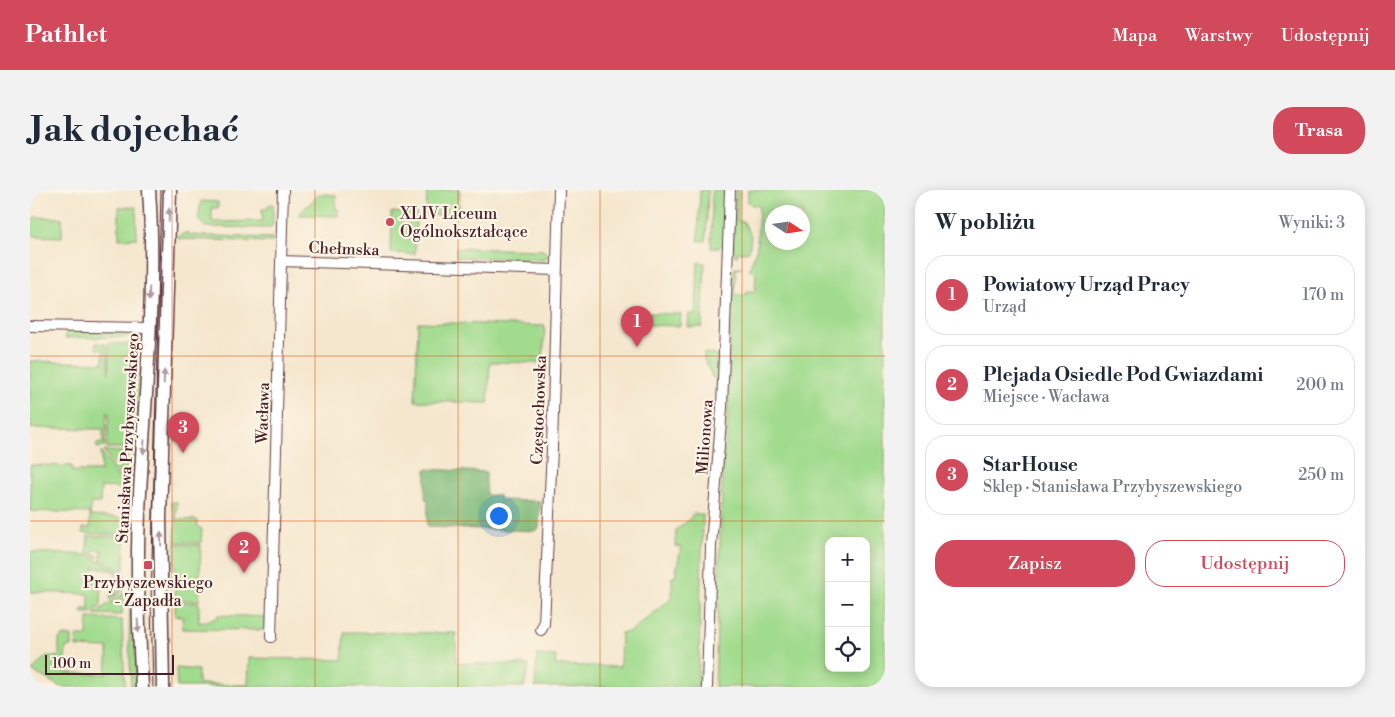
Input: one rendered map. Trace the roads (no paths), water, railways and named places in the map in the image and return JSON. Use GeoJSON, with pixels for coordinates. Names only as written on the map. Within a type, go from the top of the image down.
{"type":"FeatureCollection","features":[{"type":"Feature","properties":{"kind":"main road","name":"Stanisława Przybyszewskiego"},"geometry":{"type":"LineString","coordinates":[[142,687],[137,582],[151,236],[149,190]]}},
{"type":"Feature","properties":{"kind":"main road","name":"Stanisława Przybyszewskiego"},"geometry":{"type":"LineString","coordinates":[[163,687],[160,519],[170,190]]}},
{"type":"Feature","properties":{"kind":"street","name":"Wacława"},"geometry":{"type":"LineString","coordinates":[[271,638],[283,190]]}},
{"type":"Feature","properties":{"kind":"street","name":"Częstochowska"},"geometry":{"type":"LineString","coordinates":[[541,630],[544,624],[547,552],[558,190]]}},
{"type":"Feature","properties":{"kind":"street","name":"Milionowa"},"geometry":{"type":"LineString","coordinates":[[707,687],[711,546],[722,408],[730,190]]}},
{"type":"Feature","properties":{"kind":"street","name":"Chełmska"},"geometry":{"type":"LineString","coordinates":[[281,261],[557,270]]}},
{"type":"Feature","properties":{"kind":"street"},"geometry":{"type":"LineString","coordinates":[[30,326],[148,328]]}},
{"type":"Feature","properties":{"kind":"tram line"},"geometry":{"type":"LineString","coordinates":[[153,687],[151,603],[161,190]]}},
{"type":"Feature","properties":{"kind":"place","name":"XLIV Liceum Ogólnokształcące"},"geometry":{"type":"Point","coordinates":[390,222]}},
{"type":"Feature","properties":{"kind":"place","name":"Powiatowy Urząd Pracy"},"geometry":{"type":"Point","coordinates":[637,347]}},
{"type":"Feature","properties":{"kind":"place","name":"StarHouse"},"geometry":{"type":"Point","coordinates":[183,453]}},
{"type":"Feature","properties":{"kind":"place","name":"Przybyszewskiego - Zapadła"},"geometry":{"type":"Point","coordinates":[148,565]}},
{"type":"Feature","properties":{"kind":"place","name":"Plejada Osiedle Pod Gwiazdami"},"geometry":{"type":"Point","coordinates":[244,573]}}]}
